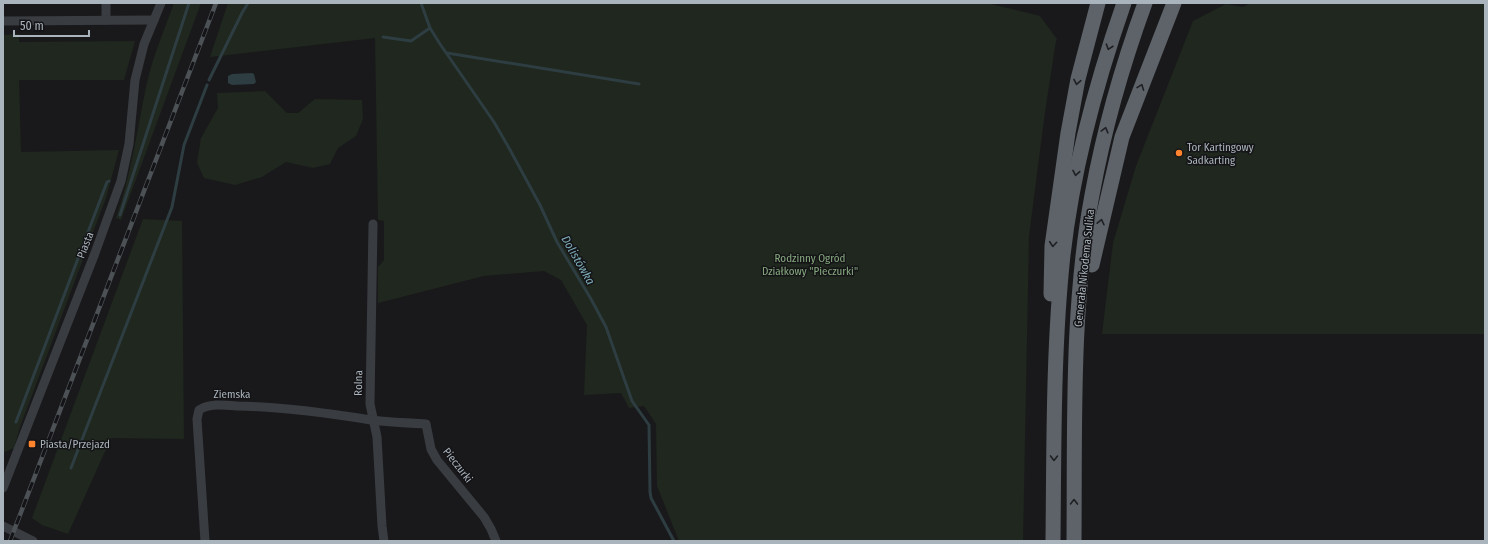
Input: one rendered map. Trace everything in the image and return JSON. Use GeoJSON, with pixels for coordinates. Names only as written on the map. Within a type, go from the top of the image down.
{"type":"FeatureCollection","features":[{"type":"Feature","properties":{"kind":"highway"},"geometry":{"type":"LineString","coordinates":[[1055,419],[1048,352],[1052,246],[1068,133],[1078,79],[1098,3]]}},
{"type":"Feature","properties":{"kind":"highway"},"geometry":{"type":"LineString","coordinates":[[1076,377],[1085,329],[1092,265],[1118,151],[1130,114],[1174,3]]}},
{"type":"Feature","properties":{"kind":"highway","name":"Generała Nikodema Sulika"},"geometry":{"type":"LineString","coordinates":[[1053,541],[1055,419],[1063,255],[1083,137],[1101,70],[1123,7]]}},
{"type":"Feature","properties":{"kind":"highway","name":"Generała Nikodema Sulika"},"geometry":{"type":"LineString","coordinates":[[1074,541],[1077,327],[1083,263],[1092,196],[1103,137],[1118,81],[1143,10]]}},
{"type":"Feature","properties":{"kind":"street"},"geometry":{"type":"LineString","coordinates":[[106,3],[106,20]]}},
{"type":"Feature","properties":{"kind":"street","name":"Piasta"},"geometry":{"type":"LineString","coordinates":[[3,488],[97,248],[121,181],[129,144],[135,80],[141,54],[161,3]]}},
{"type":"Feature","properties":{"kind":"street"},"geometry":{"type":"LineString","coordinates":[[3,21],[154,20]]}},
{"type":"Feature","properties":{"kind":"street","name":"Rolna"},"geometry":{"type":"LineString","coordinates":[[373,224],[370,404],[377,436],[384,541]]}},
{"type":"Feature","properties":{"kind":"street","name":"Ziemska"},"geometry":{"type":"LineString","coordinates":[[205,541],[197,419],[199,410],[204,406],[259,406],[373,420]]}},
{"type":"Feature","properties":{"kind":"street","name":"Pieczurki"},"geometry":{"type":"LineString","coordinates":[[373,420],[426,424],[431,449],[437,460],[484,518],[496,541]]}},
{"type":"Feature","properties":{"kind":"street"},"geometry":{"type":"LineString","coordinates":[[3,526],[33,541]]}},
{"type":"Feature","properties":{"kind":"green space"},"geometry":{"type":"Polygon","coordinates":[[[174,3],[201,3],[121,220],[116,218],[130,169],[146,87],[155,55],[174,3]]]}},
{"type":"Feature","properties":{"kind":"green space","name":"Rodzinny Ogród Działkowy \"Pieczurki\""},"geometry":{"type":"Polygon","coordinates":[[[228,3],[987,3],[1040,16],[1057,39],[1045,112],[1029,236],[1023,541],[679,541],[657,486],[656,424],[644,406],[629,408],[621,393],[584,395],[587,325],[561,280],[544,271],[484,276],[378,303],[378,267],[384,260],[384,221],[378,220],[375,38],[210,57],[228,3]]]}},
{"type":"Feature","properties":{"kind":"green space"},"geometry":{"type":"Polygon","coordinates":[[[1250,3],[1485,3],[1485,334],[1102,334],[1113,243],[1136,166],[1193,21],[1226,4],[1243,7],[1250,3]]]}},
{"type":"Feature","properties":{"kind":"green space"},"geometry":{"type":"Polygon","coordinates":[[[19,34],[19,42],[135,41],[124,80],[19,80],[21,152],[119,150],[106,198],[20,427],[14,448],[3,453],[3,35],[19,34]]]}},
{"type":"Feature","properties":{"kind":"green space"},"geometry":{"type":"Polygon","coordinates":[[[265,91],[287,113],[298,113],[315,99],[362,100],[363,119],[356,136],[338,148],[330,164],[313,168],[286,162],[262,177],[235,185],[204,178],[197,163],[201,138],[218,108],[217,93],[265,91]]]}},
{"type":"Feature","properties":{"kind":"green space"},"geometry":{"type":"Polygon","coordinates":[[[143,219],[182,221],[184,439],[111,438],[68,534],[42,525],[32,518],[143,219]]]}},
{"type":"Feature","properties":{"kind":"shaded area"},"geometry":{"type":"Polygon","coordinates":[[[232,74],[254,74],[256,82],[254,84],[232,85],[228,83],[228,76],[232,74]]]}},
{"type":"Feature","properties":{"kind":"waterway"},"geometry":{"type":"LineString","coordinates":[[120,215],[189,3]]}},
{"type":"Feature","properties":{"kind":"waterway"},"geometry":{"type":"LineString","coordinates":[[209,80],[248,3]]}},
{"type":"Feature","properties":{"kind":"waterway","name":"Dolistówka"},"geometry":{"type":"LineString","coordinates":[[421,3],[430,28],[494,122],[540,205],[557,242],[606,327],[632,401],[649,425],[651,498],[674,541]]}},
{"type":"Feature","properties":{"kind":"waterway"},"geometry":{"type":"LineString","coordinates":[[383,37],[411,41],[430,28]]}},
{"type":"Feature","properties":{"kind":"waterway"},"geometry":{"type":"LineString","coordinates":[[447,53],[639,84]]}},
{"type":"Feature","properties":{"kind":"waterway"},"geometry":{"type":"LineString","coordinates":[[71,468],[172,207],[184,145],[207,85]]}},
{"type":"Feature","properties":{"kind":"waterway"},"geometry":{"type":"LineString","coordinates":[[16,422],[107,182],[109,181]]}},
{"type":"Feature","properties":{"kind":"railway"},"geometry":{"type":"LineString","coordinates":[[10,541],[216,3]]}},
{"type":"Feature","properties":{"kind":"place","name":"Tor Kartingowy Sadkarting"},"geometry":{"type":"Point","coordinates":[1179,153]}},
{"type":"Feature","properties":{"kind":"place","name":"Piasta/Przejazd"},"geometry":{"type":"Point","coordinates":[32,444]}}]}
